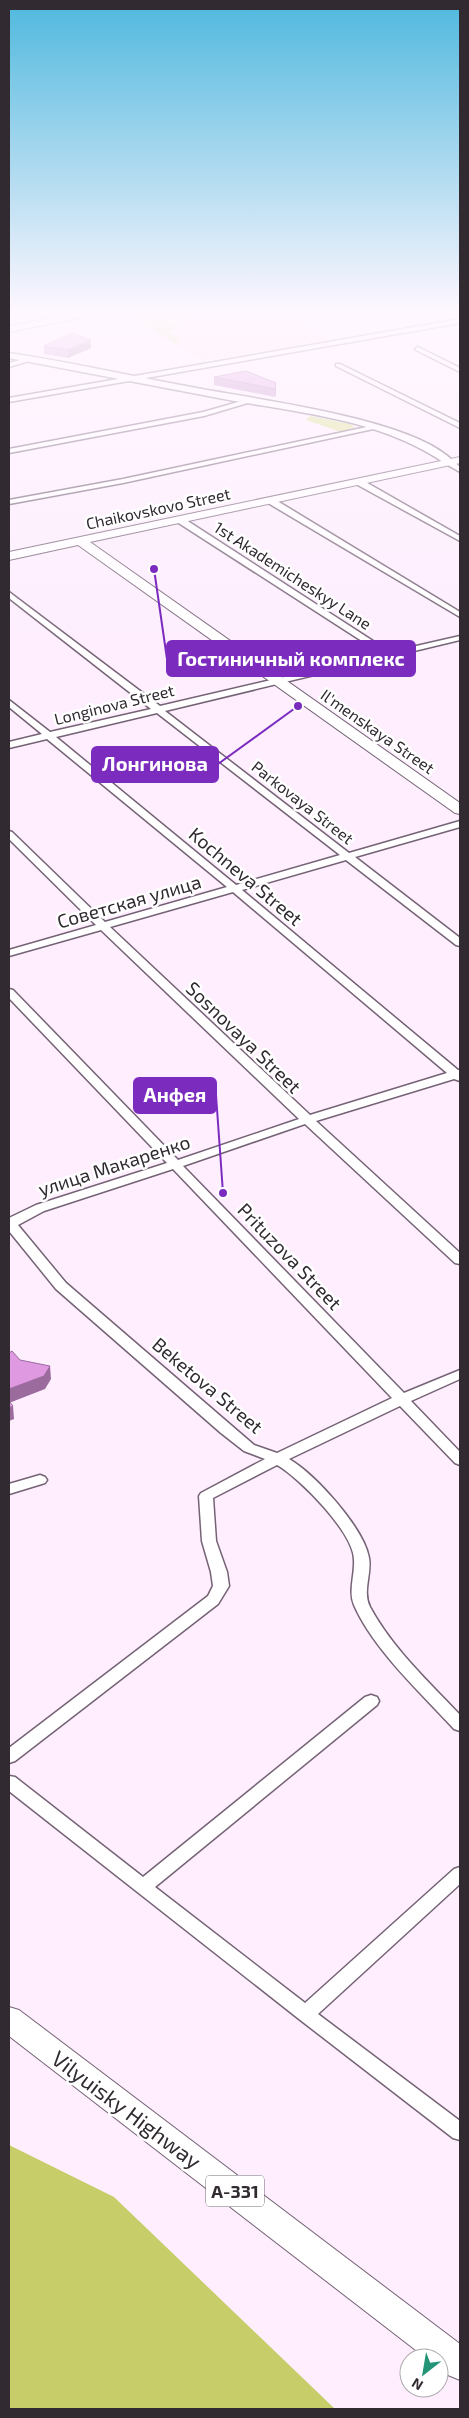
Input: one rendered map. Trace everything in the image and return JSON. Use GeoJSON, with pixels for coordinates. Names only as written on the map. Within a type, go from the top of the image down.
{"type":"FeatureCollection","features":[{"type":"Feature","properties":{"kind":"main road","name":"Chaikovskovo Street"},"geometry":{"type":"LineString","coordinates":[[9,556],[455,461]]}},
{"type":"Feature","properties":{"kind":"main road","name":"Il'menskaya Street"},"geometry":{"type":"LineString","coordinates":[[80,541],[460,810]]}},
{"type":"Feature","properties":{"kind":"main road","name":"Vilyuisky Highway"},"geometry":{"type":"LineString","coordinates":[[9,2019],[456,2354]]}},
{"type":"Feature","properties":{"kind":"street"},"geometry":{"type":"LineString","coordinates":[[9,451],[147,425]]}},
{"type":"Feature","properties":{"kind":"street"},"geometry":{"type":"LineString","coordinates":[[361,425],[402,435],[455,461],[460,470]]}},
{"type":"Feature","properties":{"kind":"street"},"geometry":{"type":"LineString","coordinates":[[9,502],[122,482],[376,428]]}},
{"type":"Feature","properties":{"kind":"street"},"geometry":{"type":"LineString","coordinates":[[359,482],[460,540]]}},
{"type":"Feature","properties":{"kind":"street"},"geometry":{"type":"LineString","coordinates":[[271,501],[460,615]]}},
{"type":"Feature","properties":{"kind":"street","name":"1st Akademicheskyy Lane"},"geometry":{"type":"LineString","coordinates":[[180,520],[389,655]]}},
{"type":"Feature","properties":{"kind":"street","name":"Parkovaya Street"},"geometry":{"type":"LineString","coordinates":[[9,594],[460,943]]}},
{"type":"Feature","properties":{"kind":"street","name":"Longinova Street"},"geometry":{"type":"LineString","coordinates":[[9,745],[157,708],[460,638]]}},
{"type":"Feature","properties":{"kind":"street","name":"Kochneva Street"},"geometry":{"type":"LineString","coordinates":[[9,703],[459,1075]]}},
{"type":"Feature","properties":{"kind":"street","name":"Советская улица"},"geometry":{"type":"LineString","coordinates":[[9,954],[460,824]]}},
{"type":"Feature","properties":{"kind":"street","name":"Sosnovaya Street"},"geometry":{"type":"LineString","coordinates":[[9,834],[103,927],[306,1120],[460,1260]]}},
{"type":"Feature","properties":{"kind":"street","name":"Prituzova Street"},"geometry":{"type":"LineString","coordinates":[[9,992],[460,1460]]}},
{"type":"Feature","properties":{"kind":"street","name":"улица Макаренко"},"geometry":{"type":"LineString","coordinates":[[9,1224],[40,1208],[177,1165],[306,1120],[459,1075]]}},
{"type":"Feature","properties":{"kind":"street","name":"Beketova Street"},"geometry":{"type":"LineString","coordinates":[[9,1224],[61,1286],[226,1430],[249,1448],[277,1458],[297,1470],[319,1492],[357,1543],[362,1559],[359,1589],[361,1604],[370,1621],[412,1674],[460,1725]]}},
{"type":"Feature","properties":{"kind":"street"},"geometry":{"type":"LineString","coordinates":[[9,1757],[213,1600],[221,1586],[219,1572],[209,1541],[206,1496],[277,1458],[402,1398],[460,1374]]}},
{"type":"Feature","properties":{"kind":"street"},"geometry":{"type":"LineString","coordinates":[[9,1490],[40,1480]]}},
{"type":"Feature","properties":{"kind":"street"},"geometry":{"type":"LineString","coordinates":[[143,1887],[372,1701]]}},
{"type":"Feature","properties":{"kind":"street"},"geometry":{"type":"LineString","coordinates":[[9,1782],[305,2014],[460,2132]]}},
{"type":"Feature","properties":{"kind":"street"},"geometry":{"type":"LineString","coordinates":[[305,2014],[460,1874]]}},
{"type":"Feature","properties":{"kind":"green space"},"geometry":{"type":"Polygon","coordinates":[[[320,425],[351,425],[355,427],[341,432],[320,425]]]}},
{"type":"Feature","properties":{"kind":"green space"},"geometry":{"type":"Polygon","coordinates":[[[9,2145],[114,2197],[335,2409],[9,2409],[9,2145]]]}},
{"type":"Feature","properties":{"kind":"building"},"geometry":{"type":"Polygon","coordinates":[[[12,1351],[20,1360],[50,1366],[44,1376],[9,1389],[9,1353],[12,1351]]]}},
{"type":"Feature","properties":{"kind":"place","name":"Гостиничный комплекс"},"geometry":{"type":"Point","coordinates":[154,569]}},
{"type":"Feature","properties":{"kind":"place","name":"Лонгинова"},"geometry":{"type":"Point","coordinates":[298,706]}},
{"type":"Feature","properties":{"kind":"place","name":"Анфея"},"geometry":{"type":"Point","coordinates":[223,1193]}}]}
